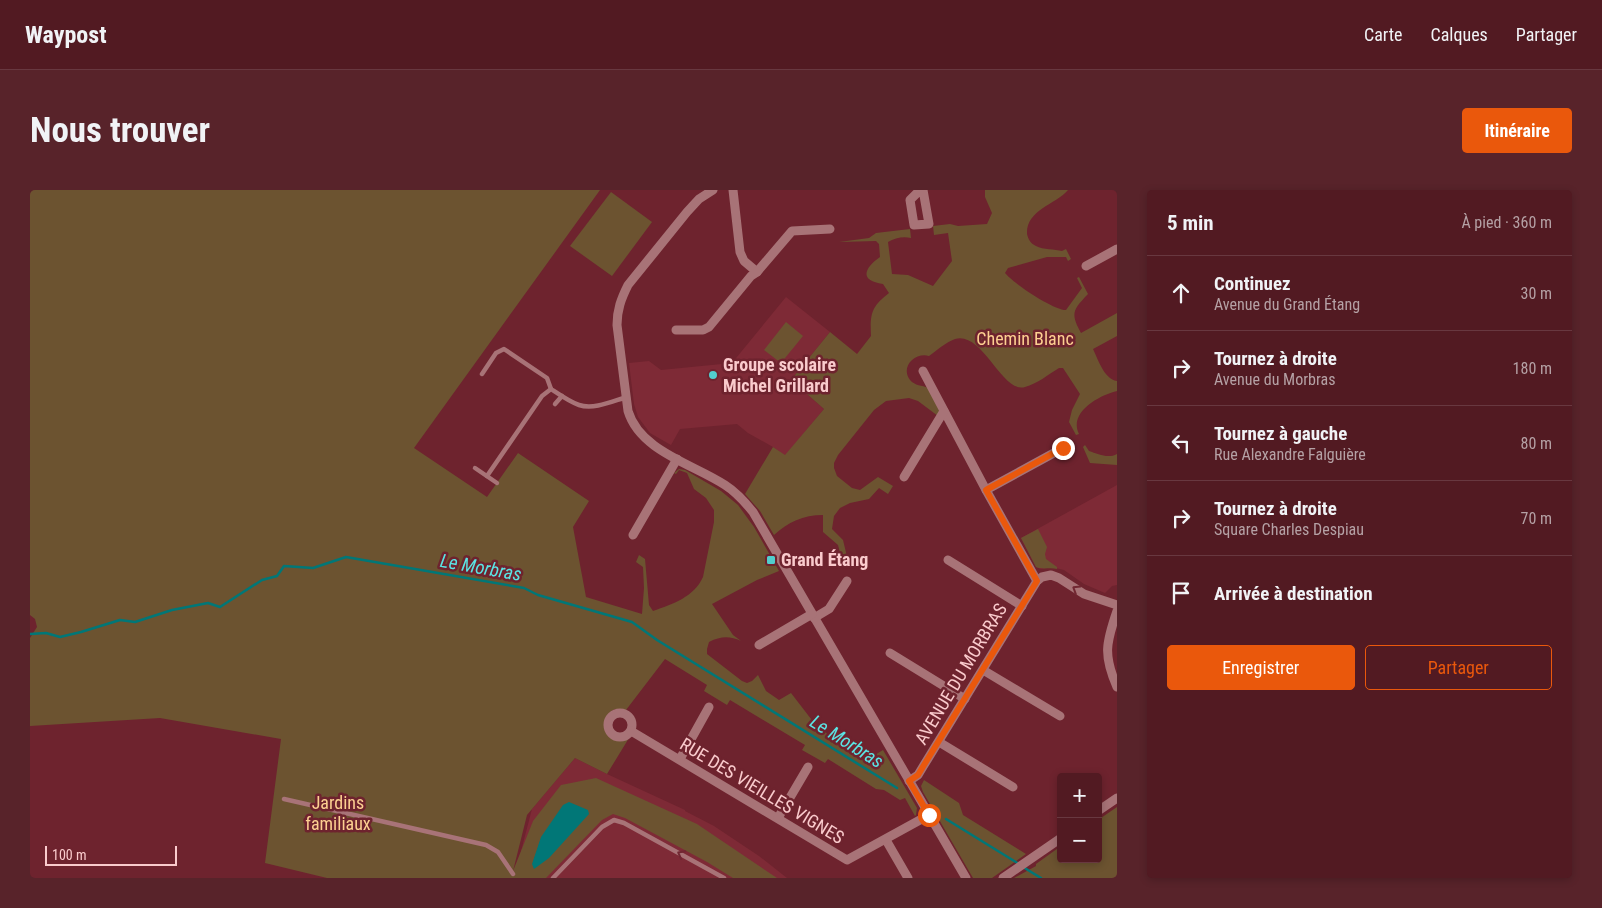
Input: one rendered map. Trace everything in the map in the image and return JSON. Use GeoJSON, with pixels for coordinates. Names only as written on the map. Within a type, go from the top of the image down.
{"type":"FeatureCollection","features":[{"type":"Feature","properties":{"kind":"street"},"geometry":{"type":"LineString","coordinates":[[713,190],[699,199],[687,212],[628,285],[621,299],[617,312],[617,325],[630,417],[636,430],[644,439],[724,485],[746,504],[966,878]]}},
{"type":"Feature","properties":{"kind":"street"},"geometry":{"type":"LineString","coordinates":[[733,190],[740,252],[744,261],[757,272]]}},
{"type":"Feature","properties":{"kind":"street"},"geometry":{"type":"LineString","coordinates":[[676,330],[703,330],[709,327],[751,276],[757,272],[792,231],[830,229]]}},
{"type":"Feature","properties":{"kind":"street"},"geometry":{"type":"LineString","coordinates":[[1086,266],[1117,249]]}},
{"type":"Feature","properties":{"kind":"street"},"geometry":{"type":"LineString","coordinates":[[923,371],[1037,581],[1042,577],[1059,578],[1084,594],[1117,605]]}},
{"type":"Feature","properties":{"kind":"street"},"geometry":{"type":"LineString","coordinates":[[904,477],[944,411]]}},
{"type":"Feature","properties":{"kind":"street"},"geometry":{"type":"LineString","coordinates":[[986,490],[1063,448]]}},
{"type":"Feature","properties":{"kind":"street"},"geometry":{"type":"LineString","coordinates":[[633,535],[677,459]]}},
{"type":"Feature","properties":{"kind":"street"},"geometry":{"type":"LineString","coordinates":[[948,560],[1022,606]]}},
{"type":"Feature","properties":{"kind":"street"},"geometry":{"type":"LineString","coordinates":[[759,645],[829,609],[847,580]]}},
{"type":"Feature","properties":{"kind":"street","name":"AVENUE DU MORBRAS"},"geometry":{"type":"LineString","coordinates":[[909,781],[918,775],[1037,581]]}},
{"type":"Feature","properties":{"kind":"street"},"geometry":{"type":"LineString","coordinates":[[1117,611],[1106,648],[1107,660],[1117,687]]}},
{"type":"Feature","properties":{"kind":"street"},"geometry":{"type":"LineString","coordinates":[[890,654],[965,699]]}},
{"type":"Feature","properties":{"kind":"street"},"geometry":{"type":"LineString","coordinates":[[983,670],[1060,716]]}},
{"type":"Feature","properties":{"kind":"street"},"geometry":{"type":"LineString","coordinates":[[680,759],[709,707]]}},
{"type":"Feature","properties":{"kind":"street","name":"RUE DES VIEILLES VIGNES"},"geometry":{"type":"LineString","coordinates":[[631,731],[847,860],[929,815]]}},
{"type":"Feature","properties":{"kind":"street"},"geometry":{"type":"LineString","coordinates":[[938,742],[1013,786]]}},
{"type":"Feature","properties":{"kind":"street"},"geometry":{"type":"LineString","coordinates":[[778,818],[808,767]]}},
{"type":"Feature","properties":{"kind":"street"},"geometry":{"type":"LineString","coordinates":[[1102,809],[1117,798]]}},
{"type":"Feature","properties":{"kind":"street"},"geometry":{"type":"LineString","coordinates":[[886,840],[908,878]]}},
{"type":"Feature","properties":{"kind":"street"},"geometry":{"type":"LineString","coordinates":[[1003,878],[1057,841]]}},
{"type":"Feature","properties":{"kind":"lane"},"geometry":{"type":"LineString","coordinates":[[482,374],[496,353],[504,349],[547,378],[551,389],[579,405],[586,407],[594,406],[627,397]]}},
{"type":"Feature","properties":{"kind":"lane"},"geometry":{"type":"LineString","coordinates":[[487,476],[542,396],[551,389]]}},
{"type":"Feature","properties":{"kind":"lane"},"geometry":{"type":"LineString","coordinates":[[555,404],[562,396]]}},
{"type":"Feature","properties":{"kind":"lane"},"geometry":{"type":"LineString","coordinates":[[475,468],[497,482]]}},
{"type":"Feature","properties":{"kind":"lane"},"geometry":{"type":"LineString","coordinates":[[284,799],[486,845],[498,852],[513,874]]}},
{"type":"Feature","properties":{"kind":"lane"},"geometry":{"type":"LineString","coordinates":[[553,878],[602,827],[614,820],[624,823],[724,878]]}},
{"type":"Feature","properties":{"kind":"shaded area","name":"Groupe scolaire Michel Grillard"},"geometry":{"type":"Polygon","coordinates":[[[786,297],[830,332],[791,380],[824,409],[785,456],[737,424],[680,429],[671,445],[650,433],[638,417],[634,404],[629,363],[649,361],[661,370],[732,363],[786,297]]]}},
{"type":"Feature","properties":{"kind":"shaded area"},"geometry":{"type":"Polygon","coordinates":[[[1117,485],[1117,585],[1112,586],[1105,593],[1084,584],[1064,570],[1051,567],[1041,569],[1036,567],[1021,538],[1117,485]]]}},
{"type":"Feature","properties":{"kind":"shaded area"},"geometry":{"type":"Polygon","coordinates":[[[575,758],[685,810],[714,826],[759,856],[787,878],[514,878],[532,809],[575,758]]]}},
{"type":"Feature","properties":{"kind":"green space","name":"Jardins familiaux"},"geometry":{"type":"Polygon","coordinates":[[[30,190],[600,190],[414,448],[487,497],[518,453],[589,501],[573,527],[586,597],[642,614],[643,567],[636,562],[639,555],[645,559],[649,605],[653,611],[688,595],[703,577],[714,522],[714,510],[706,498],[694,489],[687,473],[679,470],[676,474],[674,473],[679,469],[685,470],[721,491],[738,505],[754,527],[779,571],[757,580],[712,604],[733,635],[741,641],[725,637],[713,640],[709,642],[707,654],[742,681],[747,683],[758,675],[766,691],[779,700],[791,693],[818,728],[824,730],[831,739],[865,761],[883,750],[917,808],[916,815],[905,798],[900,800],[884,790],[876,789],[828,759],[825,763],[802,750],[805,745],[730,700],[727,705],[704,691],[707,685],[665,659],[626,710],[615,709],[606,718],[605,729],[609,737],[619,741],[629,738],[607,774],[575,758],[527,815],[513,871],[533,821],[561,785],[596,778],[697,824],[777,878],[733,878],[625,818],[613,814],[602,820],[546,878],[327,878],[265,863],[281,739],[160,718],[30,726],[30,638],[37,627],[35,619],[30,615],[30,190]]]}},
{"type":"Feature","properties":{"kind":"green space","name":"Chemin Blanc"},"geometry":{"type":"Polygon","coordinates":[[[985,190],[1068,190],[1036,213],[1028,226],[1027,234],[1031,243],[1039,247],[1062,251],[1066,249],[1071,259],[1068,261],[1066,257],[1047,257],[1008,268],[1005,273],[1016,283],[1052,306],[1066,310],[1082,288],[1077,278],[1079,277],[1088,294],[1076,308],[1074,316],[1081,333],[1117,313],[1117,336],[1093,349],[1108,377],[1117,381],[1117,391],[1102,396],[1087,406],[1078,419],[1079,434],[1076,435],[1069,422],[1072,410],[1080,394],[1063,368],[1059,368],[1029,386],[1017,387],[1000,373],[975,344],[965,339],[952,340],[929,356],[924,355],[914,358],[907,370],[907,375],[912,382],[928,388],[940,409],[938,416],[918,401],[909,398],[886,401],[874,410],[838,455],[834,463],[837,476],[852,488],[860,490],[878,477],[893,486],[888,494],[879,488],[869,499],[850,503],[840,508],[834,516],[832,529],[843,540],[849,565],[842,561],[838,545],[823,532],[823,515],[809,516],[796,520],[774,535],[760,511],[745,494],[773,447],[785,455],[824,409],[791,380],[830,332],[857,354],[871,336],[871,322],[875,307],[889,293],[883,284],[870,280],[866,274],[870,265],[880,257],[879,244],[876,241],[839,242],[869,238],[876,233],[910,229],[911,238],[893,239],[888,242],[892,274],[908,275],[933,286],[952,261],[948,233],[934,235],[933,226],[987,224],[992,213],[985,197],[985,190]]]}},
{"type":"Feature","properties":{"kind":"green space"},"geometry":{"type":"Polygon","coordinates":[[[611,192],[652,222],[612,276],[570,246],[611,192]]]}},
{"type":"Feature","properties":{"kind":"green space"},"geometry":{"type":"Polygon","coordinates":[[[786,322],[803,336],[781,363],[764,350],[786,322]]]}},
{"type":"Feature","properties":{"kind":"green space"},"geometry":{"type":"Polygon","coordinates":[[[1085,445],[1089,451],[1099,455],[1110,456],[1117,454],[1117,465],[1090,463],[1083,447],[1085,445]]]}},
{"type":"Feature","properties":{"kind":"green space"},"geometry":{"type":"Polygon","coordinates":[[[1038,529],[1047,547],[1046,559],[1057,569],[1036,567],[1021,538],[1038,529]]]}},
{"type":"Feature","properties":{"kind":"green space"},"geometry":{"type":"Polygon","coordinates":[[[924,780],[959,803],[963,815],[1026,854],[992,878],[973,878],[923,792],[921,786],[924,780]]]}},
{"type":"Feature","properties":{"kind":"green space"},"geometry":{"type":"Polygon","coordinates":[[[1117,807],[1117,878],[1014,878],[1036,866],[1036,864],[1057,849],[1057,863],[1102,863],[1102,817],[1117,807]]]}},
{"type":"Feature","properties":{"kind":"water"},"geometry":{"type":"Polygon","coordinates":[[[569,802],[588,810],[589,814],[549,858],[534,869],[532,864],[541,837],[563,805],[569,802]]]}},
{"type":"Feature","properties":{"kind":"waterway","name":"Le Morbras"},"geometry":{"type":"LineString","coordinates":[[30,634],[46,633],[60,637],[120,620],[135,622],[172,610],[208,603],[220,607],[262,580],[277,576],[284,566],[313,568],[346,557],[524,588],[538,595],[632,622],[657,640],[897,788]]}},
{"type":"Feature","properties":{"kind":"waterway","name":"Le Morbras"},"geometry":{"type":"LineString","coordinates":[[946,819],[1019,864]]}},
{"type":"Feature","properties":{"kind":"waterway","name":"Le Morbras"},"geometry":{"type":"LineString","coordinates":[[1023,867],[1041,878]]}},
{"type":"Feature","properties":{"kind":"place","name":"Groupe scolaire Michel Grillard"},"geometry":{"type":"Point","coordinates":[713,375]}},
{"type":"Feature","properties":{"kind":"place","name":"Grand Étang"},"geometry":{"type":"Point","coordinates":[771,560]}},
{"type":"Feature","properties":{"kind":"route"},"geometry":{"type":"LineString","coordinates":[[929,815],[909,781],[918,775],[1037,581],[986,490],[1063,448]]}}]}
